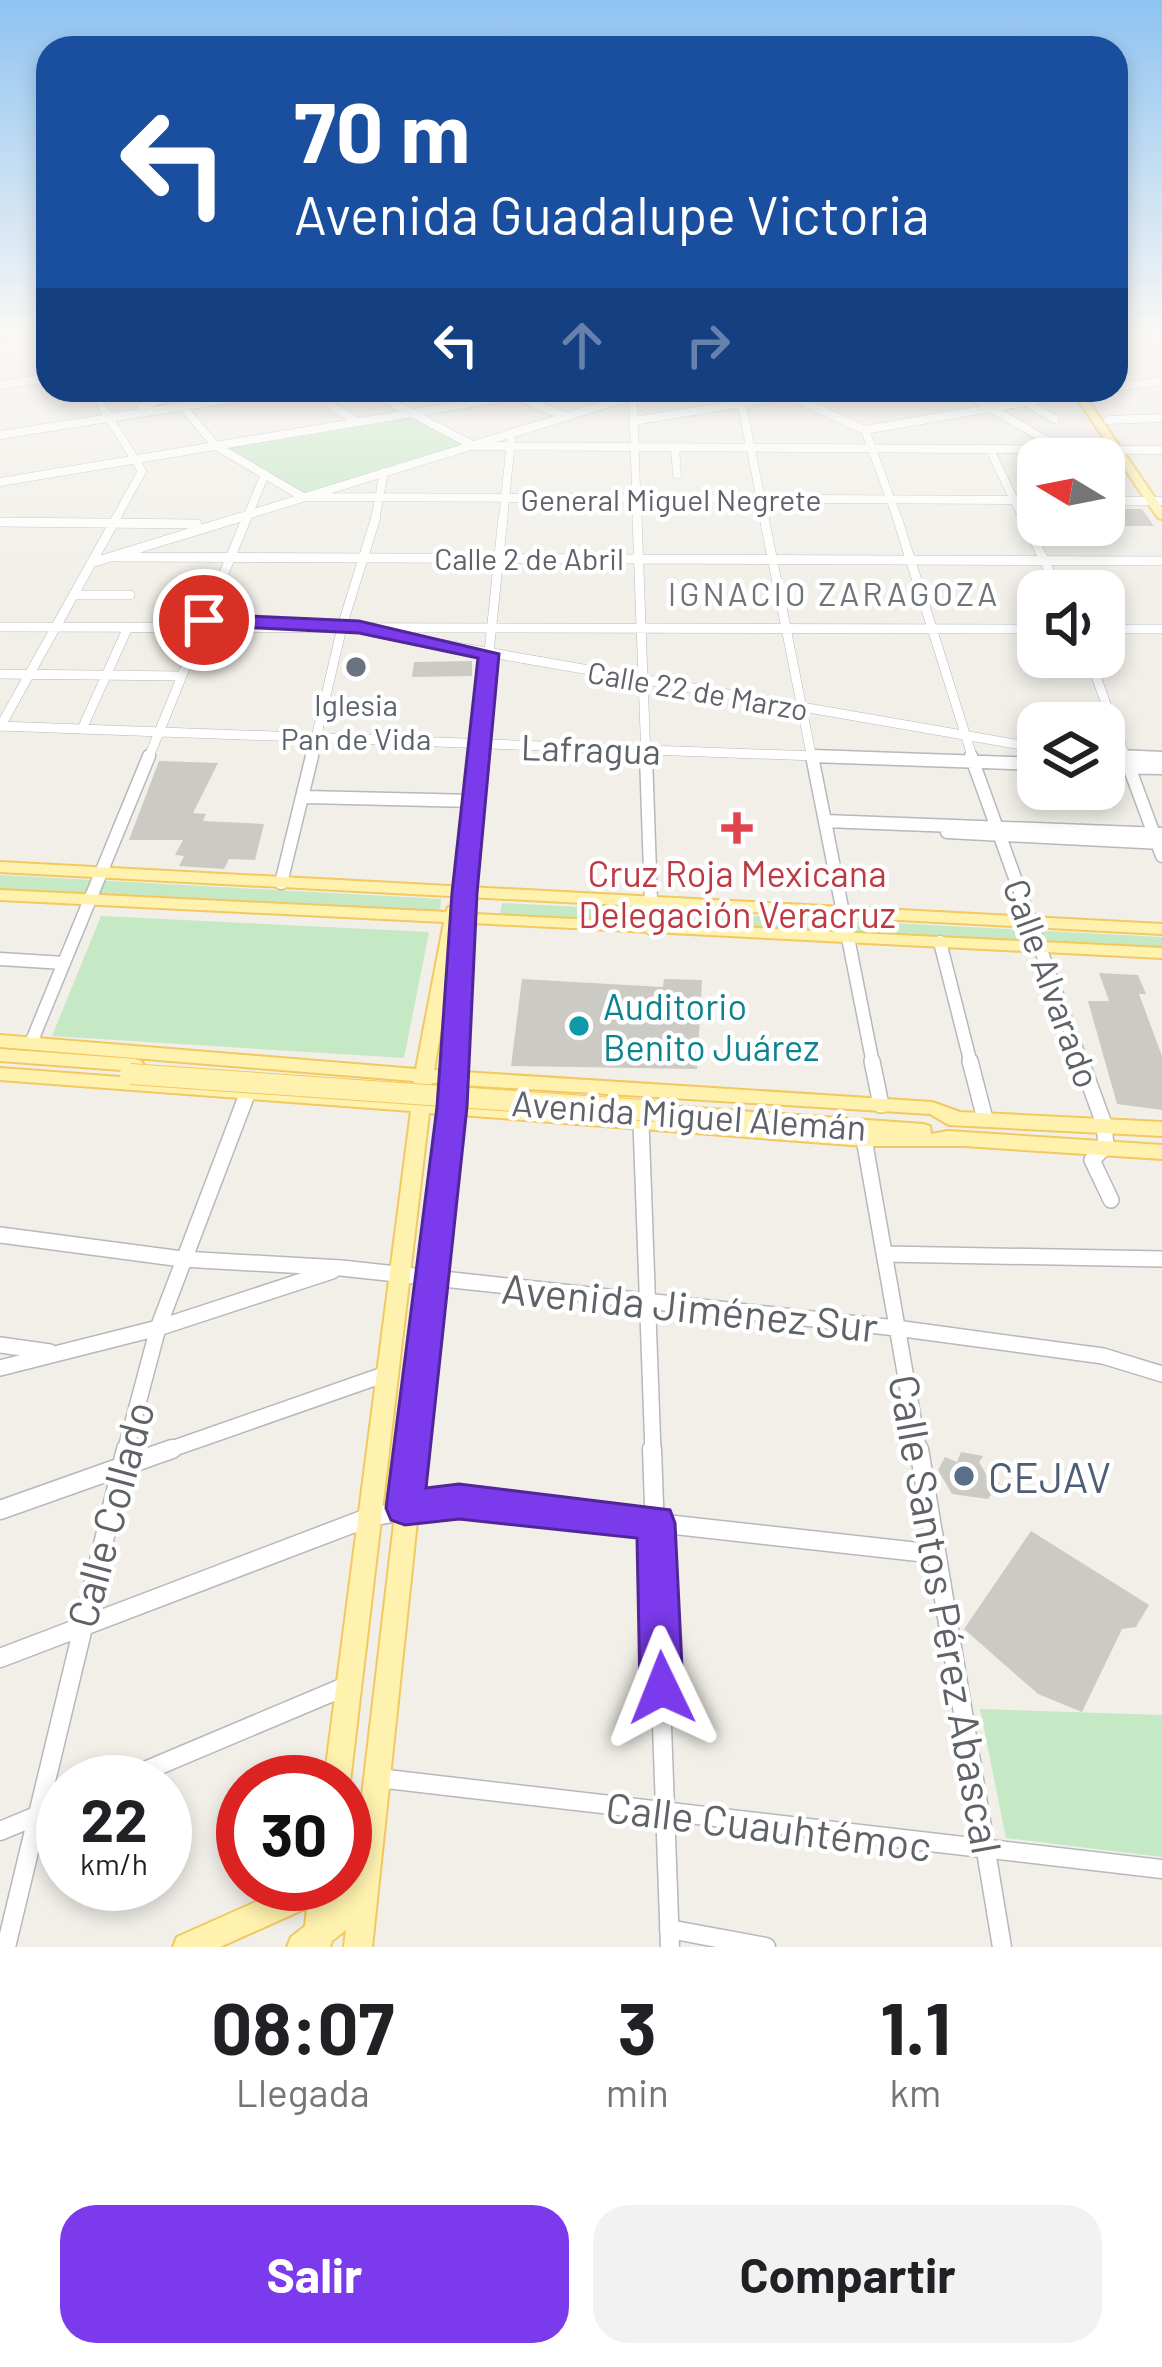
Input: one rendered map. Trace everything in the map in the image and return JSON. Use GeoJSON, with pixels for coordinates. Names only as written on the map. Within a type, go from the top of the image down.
{"type":"FeatureCollection","features":[{"type":"Feature","properties":{"kind":"main road"},"geometry":{"type":"LineString","coordinates":[[1125,453],[1159,500],[1162,516]]}},
{"type":"Feature","properties":{"kind":"main road"},"geometry":{"type":"LineString","coordinates":[[0,867],[1162,929]]}},
{"type":"Feature","properties":{"kind":"main road"},"geometry":{"type":"LineString","coordinates":[[341,1755],[424,1076],[464,893]]}},
{"type":"Feature","properties":{"kind":"main road"},"geometry":{"type":"LineString","coordinates":[[0,895],[1162,953]]}},
{"type":"Feature","properties":{"kind":"main road"},"geometry":{"type":"LineString","coordinates":[[777,911],[777,935]]}},
{"type":"Feature","properties":{"kind":"main road"},"geometry":{"type":"LineString","coordinates":[[372,1821],[452,1107],[458,918]]}},
{"type":"Feature","properties":{"kind":"main road"},"geometry":{"type":"LineString","coordinates":[[0,1041],[451,1078],[932,1108],[957,1118]]}},
{"type":"Feature","properties":{"kind":"main road","name":"Avenida Miguel Alemán"},"geometry":{"type":"LineString","coordinates":[[0,1059],[921,1131],[957,1141],[1162,1151]]}},
{"type":"Feature","properties":{"kind":"main road"},"geometry":{"type":"LineString","coordinates":[[355,1100],[368,1082],[360,1071]]}},
{"type":"Feature","properties":{"kind":"main road"},"geometry":{"type":"LineString","coordinates":[[0,1074],[520,1113],[650,1112],[864,1138],[957,1141]]}},
{"type":"Feature","properties":{"kind":"main road"},"geometry":{"type":"LineString","coordinates":[[520,1113],[508,1103],[512,1088],[524,1083]]}},
{"type":"Feature","properties":{"kind":"main road","name":"Avenida Miguel Alemán"},"geometry":{"type":"LineString","coordinates":[[650,1112],[957,1118],[1162,1129]]}},
{"type":"Feature","properties":{"kind":"main road"},"geometry":{"type":"LineString","coordinates":[[188,1947],[266,1911]]}},
{"type":"Feature","properties":{"kind":"main road"},"geometry":{"type":"LineString","coordinates":[[312,1945],[318,1911]]}},
{"type":"Feature","properties":{"kind":"main road"},"geometry":{"type":"LineString","coordinates":[[312,1945],[349,1911]]}},
{"type":"Feature","properties":{"kind":"main road"},"geometry":{"type":"LineString","coordinates":[[358,1947],[362,1911]]}},
{"type":"Feature","properties":{"kind":"street"},"geometry":{"type":"LineString","coordinates":[[0,435],[86,422]]}},
{"type":"Feature","properties":{"kind":"street"},"geometry":{"type":"LineString","coordinates":[[0,726],[142,471],[113,422]]}},
{"type":"Feature","properties":{"kind":"street"},"geometry":{"type":"LineString","coordinates":[[196,422],[216,446],[303,497]]}},
{"type":"Feature","properties":{"kind":"street"},"geometry":{"type":"LineString","coordinates":[[0,482],[357,422]]}},
{"type":"Feature","properties":{"kind":"street"},"geometry":{"type":"LineString","coordinates":[[429,422],[474,446],[1017,450]]}},
{"type":"Feature","properties":{"kind":"street"},"geometry":{"type":"LineString","coordinates":[[91,563],[549,422]]}},
{"type":"Feature","properties":{"kind":"street"},"geometry":{"type":"LineString","coordinates":[[634,422],[652,928]]}},
{"type":"Feature","properties":{"kind":"street"},"geometry":{"type":"LineString","coordinates":[[746,422],[881,1106]]}},
{"type":"Feature","properties":{"kind":"street"},"geometry":{"type":"LineString","coordinates":[[848,422],[866,430],[912,422]]}},
{"type":"Feature","properties":{"kind":"street"},"geometry":{"type":"LineString","coordinates":[[1014,422],[1042,438]]}},
{"type":"Feature","properties":{"kind":"street","name":"Calle Alvarado"},"geometry":{"type":"LineString","coordinates":[[866,430],[912,559],[964,735],[1104,1124],[1106,1146],[1092,1160],[1111,1200]]}},
{"type":"Feature","properties":{"kind":"street"},"geometry":{"type":"LineString","coordinates":[[464,893],[512,434]]}},
{"type":"Feature","properties":{"kind":"street"},"geometry":{"type":"LineString","coordinates":[[675,448],[677,474]]}},
{"type":"Feature","properties":{"kind":"street"},"geometry":{"type":"LineString","coordinates":[[990,450],[1017,498]]}},
{"type":"Feature","properties":{"kind":"street"},"geometry":{"type":"LineString","coordinates":[[1125,450],[1162,450]]}},
{"type":"Feature","properties":{"kind":"street"},"geometry":{"type":"LineString","coordinates":[[281,883],[306,797],[342,627],[382,498],[384,472]]}},
{"type":"Feature","properties":{"kind":"street"},"geometry":{"type":"LineString","coordinates":[[31,1043],[265,474]]}},
{"type":"Feature","properties":{"kind":"street","name":"General Miguel Negrete"},"geometry":{"type":"LineString","coordinates":[[303,497],[1017,500]]}},
{"type":"Feature","properties":{"kind":"street"},"geometry":{"type":"LineString","coordinates":[[1125,501],[1159,500]]}},
{"type":"Feature","properties":{"kind":"street"},"geometry":{"type":"LineString","coordinates":[[0,522],[210,524]]}},
{"type":"Feature","properties":{"kind":"street"},"geometry":{"type":"LineString","coordinates":[[1039,546],[1050,570]]}},
{"type":"Feature","properties":{"kind":"street","name":"Calle 2 de Abril"},"geometry":{"type":"LineString","coordinates":[[112,556],[1162,561]]}},
{"type":"Feature","properties":{"kind":"street"},"geometry":{"type":"LineString","coordinates":[[74,595],[130,595]]}},
{"type":"Feature","properties":{"kind":"street"},"geometry":{"type":"LineString","coordinates":[[58,623],[202,624]]}},
{"type":"Feature","properties":{"kind":"street"},"geometry":{"type":"LineString","coordinates":[[0,624],[1017,629]]}},
{"type":"Feature","properties":{"kind":"street"},"geometry":{"type":"LineString","coordinates":[[82,729],[128,627]]}},
{"type":"Feature","properties":{"kind":"street","name":"Calle 22 de Marzo"},"geometry":{"type":"LineString","coordinates":[[359,627],[488,654],[1017,744]]}},
{"type":"Feature","properties":{"kind":"street"},"geometry":{"type":"LineString","coordinates":[[1125,629],[1162,629]]}},
{"type":"Feature","properties":{"kind":"street"},"geometry":{"type":"LineString","coordinates":[[0,674],[182,676]]}},
{"type":"Feature","properties":{"kind":"street"},"geometry":{"type":"LineString","coordinates":[[1097,678],[1162,856]]}},
{"type":"Feature","properties":{"kind":"street","name":"Lafragua"},"geometry":{"type":"LineString","coordinates":[[0,726],[1017,763]]}},
{"type":"Feature","properties":{"kind":"street"},"geometry":{"type":"LineString","coordinates":[[1125,763],[1162,758]]}},
{"type":"Feature","properties":{"kind":"street"},"geometry":{"type":"LineString","coordinates":[[1125,761],[1162,769]]}},
{"type":"Feature","properties":{"kind":"street"},"geometry":{"type":"LineString","coordinates":[[306,797],[474,801]]}},
{"type":"Feature","properties":{"kind":"street"},"geometry":{"type":"LineString","coordinates":[[825,824],[1159,838]]}},
{"type":"Feature","properties":{"kind":"street"},"geometry":{"type":"LineString","coordinates":[[940,942],[986,1119]]}},
{"type":"Feature","properties":{"kind":"street"},"geometry":{"type":"LineString","coordinates":[[0,959],[64,963]]}},
{"type":"Feature","properties":{"kind":"street","name":"Calle Collado"},"geometry":{"type":"LineString","coordinates":[[6,1947],[79,1626],[158,1328],[248,1092]]}},
{"type":"Feature","properties":{"kind":"street"},"geometry":{"type":"LineString","coordinates":[[650,1112],[648,1301],[670,1938],[766,1947]]}},
{"type":"Feature","properties":{"kind":"street","name":"Calle Santos Pérez Abascal"},"geometry":{"type":"LineString","coordinates":[[864,1138],[991,1852],[1002,1947]]}},
{"type":"Feature","properties":{"kind":"street","name":"Avenida Jiménez Sur"},"geometry":{"type":"LineString","coordinates":[[0,1235],[182,1259],[341,1268],[896,1328],[1103,1356],[1162,1374]]}},
{"type":"Feature","properties":{"kind":"street"},"geometry":{"type":"LineString","coordinates":[[885,1254],[1162,1259]]}},
{"type":"Feature","properties":{"kind":"street"},"geometry":{"type":"LineString","coordinates":[[0,1369],[158,1328],[341,1268]]}},
{"type":"Feature","properties":{"kind":"street"},"geometry":{"type":"LineString","coordinates":[[0,1345],[57,1354]]}},
{"type":"Feature","properties":{"kind":"street"},"geometry":{"type":"LineString","coordinates":[[0,1510],[386,1374]]}},
{"type":"Feature","properties":{"kind":"street"},"geometry":{"type":"LineString","coordinates":[[0,1658],[370,1517],[459,1502],[936,1554]]}},
{"type":"Feature","properties":{"kind":"street"},"geometry":{"type":"LineString","coordinates":[[183,1755],[350,1685]]}},
{"type":"Feature","properties":{"kind":"street","name":"Calle Cuauhtémoc"},"geometry":{"type":"LineString","coordinates":[[377,1778],[1162,1869]]}},
{"type":"Feature","properties":{"kind":"street"},"geometry":{"type":"LineString","coordinates":[[0,1832],[36,1817]]}},
{"type":"Feature","properties":{"kind":"green space"},"geometry":{"type":"Polygon","coordinates":[[[365,422],[422,422],[466,445],[307,495],[224,448],[365,422]]]}},
{"type":"Feature","properties":{"kind":"green space"},"geometry":{"type":"Polygon","coordinates":[[[0,875],[441,899],[440,911],[0,891],[0,875]]]}},
{"type":"Feature","properties":{"kind":"green space"},"geometry":{"type":"Polygon","coordinates":[[[502,903],[1162,937],[1162,949],[500,915],[502,903]]]}},
{"type":"Feature","properties":{"kind":"green space"},"geometry":{"type":"Polygon","coordinates":[[[101,916],[429,932],[404,1058],[52,1036],[101,916]]]}},
{"type":"Feature","properties":{"kind":"green space"},"geometry":{"type":"Polygon","coordinates":[[[980,1709],[1162,1715],[1162,1857],[1006,1838],[980,1709]]]}},
{"type":"Feature","properties":{"kind":"building"},"geometry":{"type":"Polygon","coordinates":[[[1125,509],[1142,509],[1154,526],[1125,526],[1125,509]]]}},
{"type":"Feature","properties":{"kind":"building"},"geometry":{"type":"Polygon","coordinates":[[[472,661],[472,676],[412,677],[414,662],[472,661]]]}},
{"type":"Feature","properties":{"kind":"building"},"geometry":{"type":"Polygon","coordinates":[[[159,761],[218,763],[193,813],[206,814],[203,821],[264,824],[255,860],[229,859],[224,869],[179,866],[184,856],[175,855],[183,840],[129,840],[159,761]]]}},
{"type":"Feature","properties":{"kind":"building"},"geometry":{"type":"Polygon","coordinates":[[[1099,973],[1138,975],[1146,994],[1139,994],[1162,1056],[1162,1110],[1117,1104],[1088,1001],[1109,1001],[1099,973]]]}},
{"type":"Feature","properties":{"kind":"building","name":"Auditorio Benito Juárez"},"geometry":{"type":"Polygon","coordinates":[[[522,979],[663,987],[664,979],[702,980],[697,1069],[511,1066],[522,979]]]}},
{"type":"Feature","properties":{"kind":"building","name":"CEJAV"},"geometry":{"type":"Polygon","coordinates":[[[961,1452],[983,1456],[979,1462],[990,1481],[1000,1483],[988,1499],[952,1494],[938,1470],[945,1457],[957,1462],[961,1452]]]}},
{"type":"Feature","properties":{"kind":"building"},"geometry":{"type":"Polygon","coordinates":[[[1031,1531],[1149,1605],[1136,1627],[1122,1629],[1082,1712],[1038,1694],[964,1629],[1031,1531]]]}},
{"type":"Feature","properties":{"kind":"place","name":"Iglesia Pan de Vida"},"geometry":{"type":"Point","coordinates":[356,667]}},
{"type":"Feature","properties":{"kind":"place","name":"Cruz Roja Mexicana Delegación Veracruz"},"geometry":{"type":"Point","coordinates":[737,828]}},
{"type":"Feature","properties":{"kind":"place","name":"Auditorio Benito Juárez"},"geometry":{"type":"Point","coordinates":[579,1026]}},
{"type":"Feature","properties":{"kind":"place","name":"CEJAV"},"geometry":{"type":"Point","coordinates":[964,1476]}},
{"type":"Feature","properties":{"kind":"district","name":"IGNACIO ZARAGOZA"},"geometry":{"type":"Point","coordinates":[834,593]}},
{"type":"Feature","properties":{"kind":"route"},"geometry":{"type":"LineString","coordinates":[[204,620],[359,627],[384,636],[488,654],[464,893],[452,1107],[405,1508],[459,1502],[656,1523],[662,1688]]}}]}
